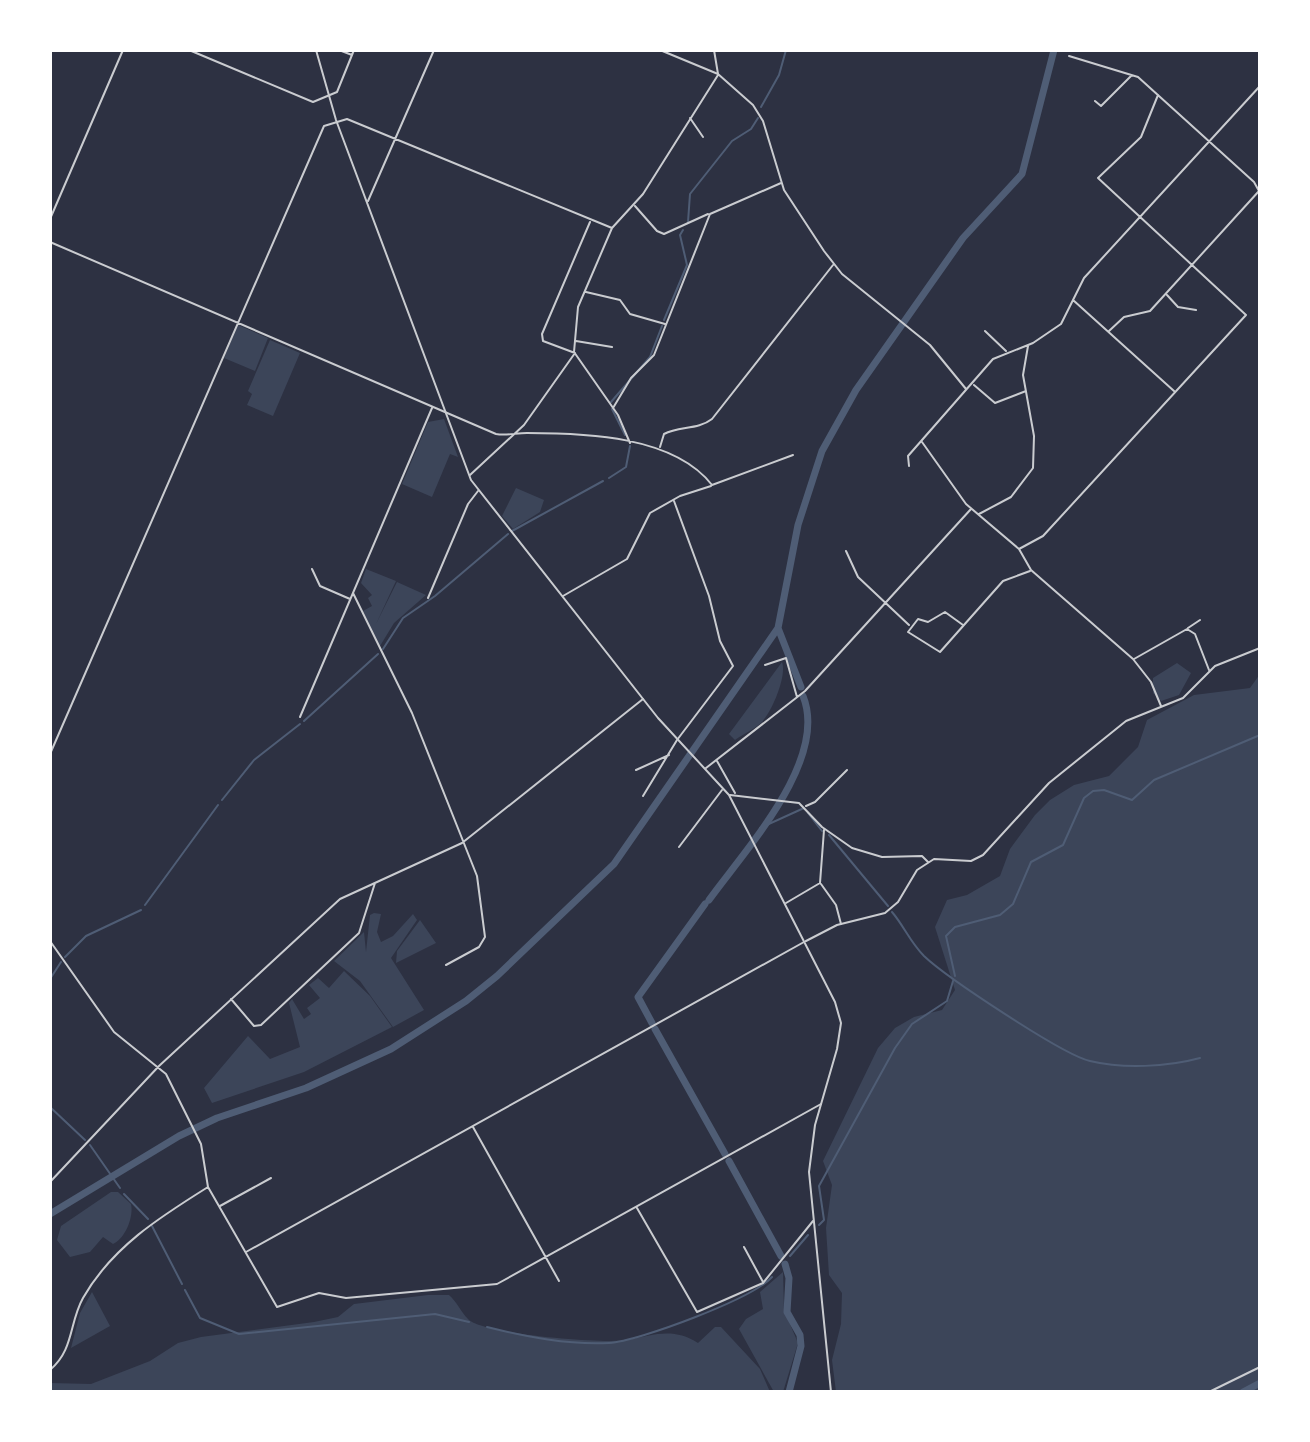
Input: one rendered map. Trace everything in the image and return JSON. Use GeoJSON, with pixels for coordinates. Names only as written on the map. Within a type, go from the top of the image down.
{"type":"FeatureCollection","features":[{"type":"Feature","properties":{"kind":"street"},"geometry":{"type":"LineString","coordinates":[[50,219],[123,50]]}},
{"type":"Feature","properties":{"kind":"street"},"geometry":{"type":"LineString","coordinates":[[189,50],[309,101],[328,98],[337,92],[354,50]]}},
{"type":"Feature","properties":{"kind":"street"},"geometry":{"type":"LineString","coordinates":[[316,50],[328,98],[469,476],[677,740],[729,795],[835,1002],[841,1023],[810,1151],[813,1221],[831,1392]]}},
{"type":"Feature","properties":{"kind":"street"},"geometry":{"type":"LineString","coordinates":[[339,50],[352,55]]}},
{"type":"Feature","properties":{"kind":"street"},"geometry":{"type":"LineString","coordinates":[[367,202],[434,50]]}},
{"type":"Feature","properties":{"kind":"street"},"geometry":{"type":"LineString","coordinates":[[660,50],[718,74],[753,105],[763,121],[791,202],[834,264],[917,333],[967,390]]}},
{"type":"Feature","properties":{"kind":"street"},"geometry":{"type":"LineString","coordinates":[[630,444],[613,408],[575,353],[578,307],[612,228],[634,205],[718,74],[714,50]]}},
{"type":"Feature","properties":{"kind":"street"},"geometry":{"type":"LineString","coordinates":[[1069,56],[1132,75],[1209,141],[1259,191],[1147,313],[1124,317],[1109,331]]}},
{"type":"Feature","properties":{"kind":"street"},"geometry":{"type":"LineString","coordinates":[[1095,101],[1101,106],[1132,75]]}},
{"type":"Feature","properties":{"kind":"street"},"geometry":{"type":"LineString","coordinates":[[909,466],[908,456],[986,365],[1006,352],[1027,345],[1067,318],[1084,278],[1260,86]]}},
{"type":"Feature","properties":{"kind":"street"},"geometry":{"type":"LineString","coordinates":[[1019,549],[1043,536],[1246,315],[1098,178],[1141,137],[1158,95]]}},
{"type":"Feature","properties":{"kind":"street"},"geometry":{"type":"LineString","coordinates":[[689,117],[703,137]]}},
{"type":"Feature","properties":{"kind":"street"},"geometry":{"type":"LineString","coordinates":[[50,754],[320,131],[336,120],[347,119],[590,222],[612,228]]}},
{"type":"Feature","properties":{"kind":"street"},"geometry":{"type":"LineString","coordinates":[[634,205],[657,231],[664,234],[782,182]]}},
{"type":"Feature","properties":{"kind":"street"},"geometry":{"type":"LineString","coordinates":[[613,408],[631,378],[654,355],[710,214]]}},
{"type":"Feature","properties":{"kind":"street"},"geometry":{"type":"LineString","coordinates":[[575,353],[543,341],[542,334],[590,222]]}},
{"type":"Feature","properties":{"kind":"street"},"geometry":{"type":"LineString","coordinates":[[50,242],[496,434],[575,436],[659,448],[690,463],[712,485]]}},
{"type":"Feature","properties":{"kind":"street"},"geometry":{"type":"LineString","coordinates":[[659,448],[664,434],[703,425],[712,419],[834,264]]}},
{"type":"Feature","properties":{"kind":"street"},"geometry":{"type":"LineString","coordinates":[[585,292],[620,300],[635,317],[666,325]]}},
{"type":"Feature","properties":{"kind":"street"},"geometry":{"type":"LineString","coordinates":[[1166,295],[1178,307],[1196,310]]}},
{"type":"Feature","properties":{"kind":"street"},"geometry":{"type":"LineString","coordinates":[[1073,300],[1175,392]]}},
{"type":"Feature","properties":{"kind":"street"},"geometry":{"type":"LineString","coordinates":[[985,331],[1006,352]]}},
{"type":"Feature","properties":{"kind":"street"},"geometry":{"type":"LineString","coordinates":[[575,340],[612,347]]}},
{"type":"Feature","properties":{"kind":"street"},"geometry":{"type":"LineString","coordinates":[[979,514],[1011,497],[1033,468],[1035,443],[1023,375],[1027,345]]}},
{"type":"Feature","properties":{"kind":"street"},"geometry":{"type":"LineString","coordinates":[[469,476],[516,434],[575,353]]}},
{"type":"Feature","properties":{"kind":"street"},"geometry":{"type":"LineString","coordinates":[[972,383],[995,403],[1027,391]]}},
{"type":"Feature","properties":{"kind":"street"},"geometry":{"type":"LineString","coordinates":[[300,717],[432,406]]}},
{"type":"Feature","properties":{"kind":"street"},"geometry":{"type":"LineString","coordinates":[[922,442],[971,509],[1019,549],[1031,570],[1133,659],[1151,682],[1161,707]]}},
{"type":"Feature","properties":{"kind":"street"},"geometry":{"type":"LineString","coordinates":[[562,596],[627,559],[645,518],[674,501],[793,455]]}},
{"type":"Feature","properties":{"kind":"street"},"geometry":{"type":"LineString","coordinates":[[428,598],[468,504],[478,491]]}},
{"type":"Feature","properties":{"kind":"street"},"geometry":{"type":"LineString","coordinates":[[643,796],[677,740],[734,662],[720,641],[709,596],[674,501]]}},
{"type":"Feature","properties":{"kind":"street"},"geometry":{"type":"LineString","coordinates":[[704,767],[798,698],[971,509]]}},
{"type":"Feature","properties":{"kind":"street"},"geometry":{"type":"LineString","coordinates":[[846,551],[858,577],[910,626],[911,637],[940,652],[1008,577],[1031,570]]}},
{"type":"Feature","properties":{"kind":"street"},"geometry":{"type":"LineString","coordinates":[[312,569],[320,586],[351,599]]}},
{"type":"Feature","properties":{"kind":"street"},"geometry":{"type":"LineString","coordinates":[[353,593],[412,713],[477,876],[485,937],[479,947],[446,965]]}},
{"type":"Feature","properties":{"kind":"street"},"geometry":{"type":"LineString","coordinates":[[910,626],[918,619],[928,622],[945,612],[963,625]]}},
{"type":"Feature","properties":{"kind":"street"},"geometry":{"type":"LineString","coordinates":[[1133,659],[1200,620]]}},
{"type":"Feature","properties":{"kind":"street"},"geometry":{"type":"LineString","coordinates":[[1187,629],[1195,634],[1209,671]]}},
{"type":"Feature","properties":{"kind":"street"},"geometry":{"type":"LineString","coordinates":[[245,1253],[805,941],[841,924],[885,913],[898,902],[917,870],[928,862],[941,858],[971,861],[983,855],[1049,783],[1126,721],[1183,698],[1209,671],[1225,660],[1260,648]]}},
{"type":"Feature","properties":{"kind":"street"},"geometry":{"type":"LineString","coordinates":[[765,665],[786,658],[798,698]]}},
{"type":"Feature","properties":{"kind":"street"},"geometry":{"type":"LineString","coordinates":[[50,1182],[159,1066],[340,899],[462,843],[644,698]]}},
{"type":"Feature","properties":{"kind":"street"},"geometry":{"type":"LineString","coordinates":[[636,770],[670,754]]}},
{"type":"Feature","properties":{"kind":"street"},"geometry":{"type":"LineString","coordinates":[[717,759],[725,780],[736,794]]}},
{"type":"Feature","properties":{"kind":"street"},"geometry":{"type":"LineString","coordinates":[[805,806],[815,802],[847,770]]}},
{"type":"Feature","properties":{"kind":"street"},"geometry":{"type":"LineString","coordinates":[[679,847],[723,789]]}},
{"type":"Feature","properties":{"kind":"street"},"geometry":{"type":"LineString","coordinates":[[729,795],[785,800],[805,806],[824,829],[852,848],[870,855],[922,856],[928,862]]}},
{"type":"Feature","properties":{"kind":"street"},"geometry":{"type":"LineString","coordinates":[[824,829],[820,883],[836,905],[841,924]]}},
{"type":"Feature","properties":{"kind":"street"},"geometry":{"type":"LineString","coordinates":[[231,999],[254,1026],[261,1025],[359,933],[375,882]]}},
{"type":"Feature","properties":{"kind":"street"},"geometry":{"type":"LineString","coordinates":[[786,903],[820,883]]}},
{"type":"Feature","properties":{"kind":"street"},"geometry":{"type":"LineString","coordinates":[[50,941],[114,1032],[159,1066],[187,1112],[201,1144],[208,1187],[277,1307],[319,1293],[346,1298],[484,1287],[503,1281],[821,1104]]}},
{"type":"Feature","properties":{"kind":"street"},"geometry":{"type":"LineString","coordinates":[[472,1126],[559,1281]]}},
{"type":"Feature","properties":{"kind":"street"},"geometry":{"type":"LineString","coordinates":[[219,1207],[271,1178]]}},
{"type":"Feature","properties":{"kind":"street"},"geometry":{"type":"LineString","coordinates":[[50,1370],[67,1351],[77,1311],[105,1266],[148,1225],[208,1187]]}},
{"type":"Feature","properties":{"kind":"street"},"geometry":{"type":"LineString","coordinates":[[636,1207],[697,1312],[763,1283],[813,1221]]}},
{"type":"Feature","properties":{"kind":"street"},"geometry":{"type":"LineString","coordinates":[[744,1247],[763,1283]]}},
{"type":"Feature","properties":{"kind":"street"},"geometry":{"type":"LineString","coordinates":[[1209,1392],[1260,1367]]}},
{"type":"Feature","properties":{"kind":"shaded area"},"geometry":{"type":"Polygon","coordinates":[[[238,325],[268,338],[255,371],[224,358],[238,325]]]}},
{"type":"Feature","properties":{"kind":"shaded area"},"geometry":{"type":"Polygon","coordinates":[[[270,340],[300,353],[273,416],[247,405],[252,394],[248,391],[270,340]]]}},
{"type":"Feature","properties":{"kind":"shaded area"},"geometry":{"type":"Polygon","coordinates":[[[444,419],[458,457],[450,454],[432,497],[402,484],[428,422],[444,419]]]}},
{"type":"Feature","properties":{"kind":"shaded area"},"geometry":{"type":"Polygon","coordinates":[[[516,488],[544,500],[540,512],[513,529],[502,516],[516,488]]]}},
{"type":"Feature","properties":{"kind":"shaded area"},"geometry":{"type":"Polygon","coordinates":[[[366,569],[396,581],[376,624],[397,582],[426,595],[394,623],[380,646],[363,611],[372,606],[368,598],[372,595],[361,583],[366,569]]]}},
{"type":"Feature","properties":{"kind":"shaded area"},"geometry":{"type":"Polygon","coordinates":[[[782,662],[781,684],[766,717],[735,740],[729,734],[782,662]]]}},
{"type":"Feature","properties":{"kind":"shaded area"},"geometry":{"type":"Polygon","coordinates":[[[1177,663],[1191,673],[1179,695],[1161,701],[1153,693],[1153,678],[1177,663]]]}},
{"type":"Feature","properties":{"kind":"shaded area"},"geometry":{"type":"Polygon","coordinates":[[[1260,674],[1260,1392],[836,1392],[832,1360],[841,1324],[842,1293],[829,1275],[826,1228],[832,1185],[823,1161],[878,1048],[895,1028],[914,1017],[942,1010],[955,990],[935,927],[947,900],[967,895],[1000,876],[1010,849],[1035,815],[1050,800],[1074,785],[1109,776],[1138,747],[1147,720],[1194,695],[1250,688],[1260,674]]]}},
{"type":"Feature","properties":{"kind":"shaded area"},"geometry":{"type":"Polygon","coordinates":[[[381,914],[377,932],[381,942],[393,936],[413,914],[417,920],[391,958],[424,1010],[393,1027],[360,981],[334,961],[364,932],[366,952],[370,915],[381,914]]]}},
{"type":"Feature","properties":{"kind":"shaded area"},"geometry":{"type":"Polygon","coordinates":[[[420,920],[436,943],[396,963],[397,951],[420,920]]]}},
{"type":"Feature","properties":{"kind":"shaded area"},"geometry":{"type":"Polygon","coordinates":[[[344,971],[370,996],[392,1027],[304,1072],[212,1103],[204,1088],[248,1036],[270,1059],[300,1047],[289,1003],[292,999],[304,1019],[311,1014],[307,1008],[320,998],[309,985],[318,978],[329,988],[344,971]]]}},
{"type":"Feature","properties":{"kind":"shaded area"},"geometry":{"type":"Polygon","coordinates":[[[111,1192],[118,1192],[131,1204],[125,1233],[113,1244],[103,1237],[90,1252],[70,1257],[57,1240],[61,1226],[111,1192]]]}},
{"type":"Feature","properties":{"kind":"shaded area"},"geometry":{"type":"Polygon","coordinates":[[[783,1272],[784,1310],[798,1343],[783,1392],[774,1392],[739,1329],[746,1319],[763,1309],[760,1292],[783,1272]]]}},
{"type":"Feature","properties":{"kind":"shaded area"},"geometry":{"type":"Polygon","coordinates":[[[92,1292],[110,1326],[71,1348],[80,1313],[92,1292]]]}},
{"type":"Feature","properties":{"kind":"shaded area"},"geometry":{"type":"Polygon","coordinates":[[[449,1295],[468,1319],[478,1324],[543,1337],[614,1341],[672,1334],[698,1343],[715,1327],[721,1327],[760,1369],[770,1392],[50,1392],[50,1383],[91,1384],[150,1361],[178,1343],[201,1337],[314,1322],[338,1317],[354,1304],[449,1295]]]}},
{"type":"Feature","properties":{"kind":"waterway"},"geometry":{"type":"LineString","coordinates":[[761,107],[779,75],[786,50]]}},
{"type":"Feature","properties":{"kind":"waterway"},"geometry":{"type":"LineString","coordinates":[[50,1214],[179,1136],[217,1118],[306,1088],[391,1049],[466,1001],[497,976],[614,864],[778,628],[798,525],[822,451],[856,390],[963,238],[1022,174],[1054,50]]}},
{"type":"Feature","properties":{"kind":"waterway"},"geometry":{"type":"LineString","coordinates":[[688,222],[690,194],[732,141],[751,129],[758,118]]}},
{"type":"Feature","properties":{"kind":"waterway"},"geometry":{"type":"LineString","coordinates":[[664,320],[687,265],[680,235],[683,230]]}},
{"type":"Feature","properties":{"kind":"waterway"},"geometry":{"type":"LineString","coordinates":[[611,402],[650,357],[662,326]]}},
{"type":"Feature","properties":{"kind":"waterway"},"geometry":{"type":"LineString","coordinates":[[612,409],[625,435]]}},
{"type":"Feature","properties":{"kind":"waterway"},"geometry":{"type":"LineString","coordinates":[[609,478],[626,467],[630,446]]}},
{"type":"Feature","properties":{"kind":"waterway"},"geometry":{"type":"LineString","coordinates":[[512,531],[603,481]]}},
{"type":"Feature","properties":{"kind":"waterway"},"geometry":{"type":"LineString","coordinates":[[383,649],[403,618],[435,596],[508,534]]}},
{"type":"Feature","properties":{"kind":"waterway"},"geometry":{"type":"LineString","coordinates":[[778,628],[801,687]]}},
{"type":"Feature","properties":{"kind":"waterway"},"geometry":{"type":"LineString","coordinates":[[304,721],[378,654]]}},
{"type":"Feature","properties":{"kind":"waterway"},"geometry":{"type":"LineString","coordinates":[[709,900],[761,830],[794,775],[804,748],[808,721],[803,696]]}},
{"type":"Feature","properties":{"kind":"waterway"},"geometry":{"type":"LineString","coordinates":[[222,800],[254,760],[300,724]]}},
{"type":"Feature","properties":{"kind":"waterway"},"geometry":{"type":"LineString","coordinates":[[955,976],[946,936],[955,927],[1000,915],[1013,904],[1031,862],[1063,845],[1084,798],[1093,791],[1104,790],[1132,800],[1154,780],[1260,735]]}},
{"type":"Feature","properties":{"kind":"waterway"},"geometry":{"type":"LineString","coordinates":[[145,905],[218,805]]}},
{"type":"Feature","properties":{"kind":"waterway"},"geometry":{"type":"LineString","coordinates":[[760,828],[804,808]]}},
{"type":"Feature","properties":{"kind":"waterway"},"geometry":{"type":"LineString","coordinates":[[808,813],[822,831]]}},
{"type":"Feature","properties":{"kind":"waterway"},"geometry":{"type":"LineString","coordinates":[[829,835],[888,906]]}},
{"type":"Feature","properties":{"kind":"waterway"},"geometry":{"type":"LineString","coordinates":[[652,1023],[638,997],[705,904]]}},
{"type":"Feature","properties":{"kind":"waterway"},"geometry":{"type":"LineString","coordinates":[[65,957],[86,936],[141,910]]}},
{"type":"Feature","properties":{"kind":"waterway"},"geometry":{"type":"LineString","coordinates":[[892,912],[919,951],[936,966],[1005,1014],[1076,1056],[1103,1064],[1131,1066],[1200,1058]]}},
{"type":"Feature","properties":{"kind":"waterway"},"geometry":{"type":"LineString","coordinates":[[50,979],[61,962]]}},
{"type":"Feature","properties":{"kind":"waterway"},"geometry":{"type":"LineString","coordinates":[[819,1225],[824,1220],[819,1186],[895,1048],[912,1024],[947,1001],[953,981]]}},
{"type":"Feature","properties":{"kind":"waterway"},"geometry":{"type":"LineString","coordinates":[[655,1029],[725,1154]]}},
{"type":"Feature","properties":{"kind":"waterway"},"geometry":{"type":"LineString","coordinates":[[50,1107],[85,1140]]}},
{"type":"Feature","properties":{"kind":"waterway"},"geometry":{"type":"LineString","coordinates":[[90,1145],[120,1188]]}},
{"type":"Feature","properties":{"kind":"waterway"},"geometry":{"type":"LineString","coordinates":[[729,1161],[781,1256]]}},
{"type":"Feature","properties":{"kind":"waterway"},"geometry":{"type":"LineString","coordinates":[[124,1194],[148,1219]]}},
{"type":"Feature","properties":{"kind":"waterway"},"geometry":{"type":"LineString","coordinates":[[152,1226],[182,1284]]}},
{"type":"Feature","properties":{"kind":"waterway"},"geometry":{"type":"LineString","coordinates":[[790,1256],[808,1235]]}},
{"type":"Feature","properties":{"kind":"waterway"},"geometry":{"type":"LineString","coordinates":[[785,1264],[789,1278],[787,1312],[800,1335],[801,1346],[789,1392]]}},
{"type":"Feature","properties":{"kind":"waterway"},"geometry":{"type":"LineString","coordinates":[[487,1327],[532,1337],[609,1343],[668,1327],[720,1307],[772,1277]]}},
{"type":"Feature","properties":{"kind":"waterway"},"geometry":{"type":"LineString","coordinates":[[185,1290],[200,1318],[239,1334],[435,1314],[469,1322]]}},
{"type":"Feature","properties":{"kind":"waterway"},"geometry":{"type":"LineString","coordinates":[[1243,1392],[1260,1383]]}}]}
